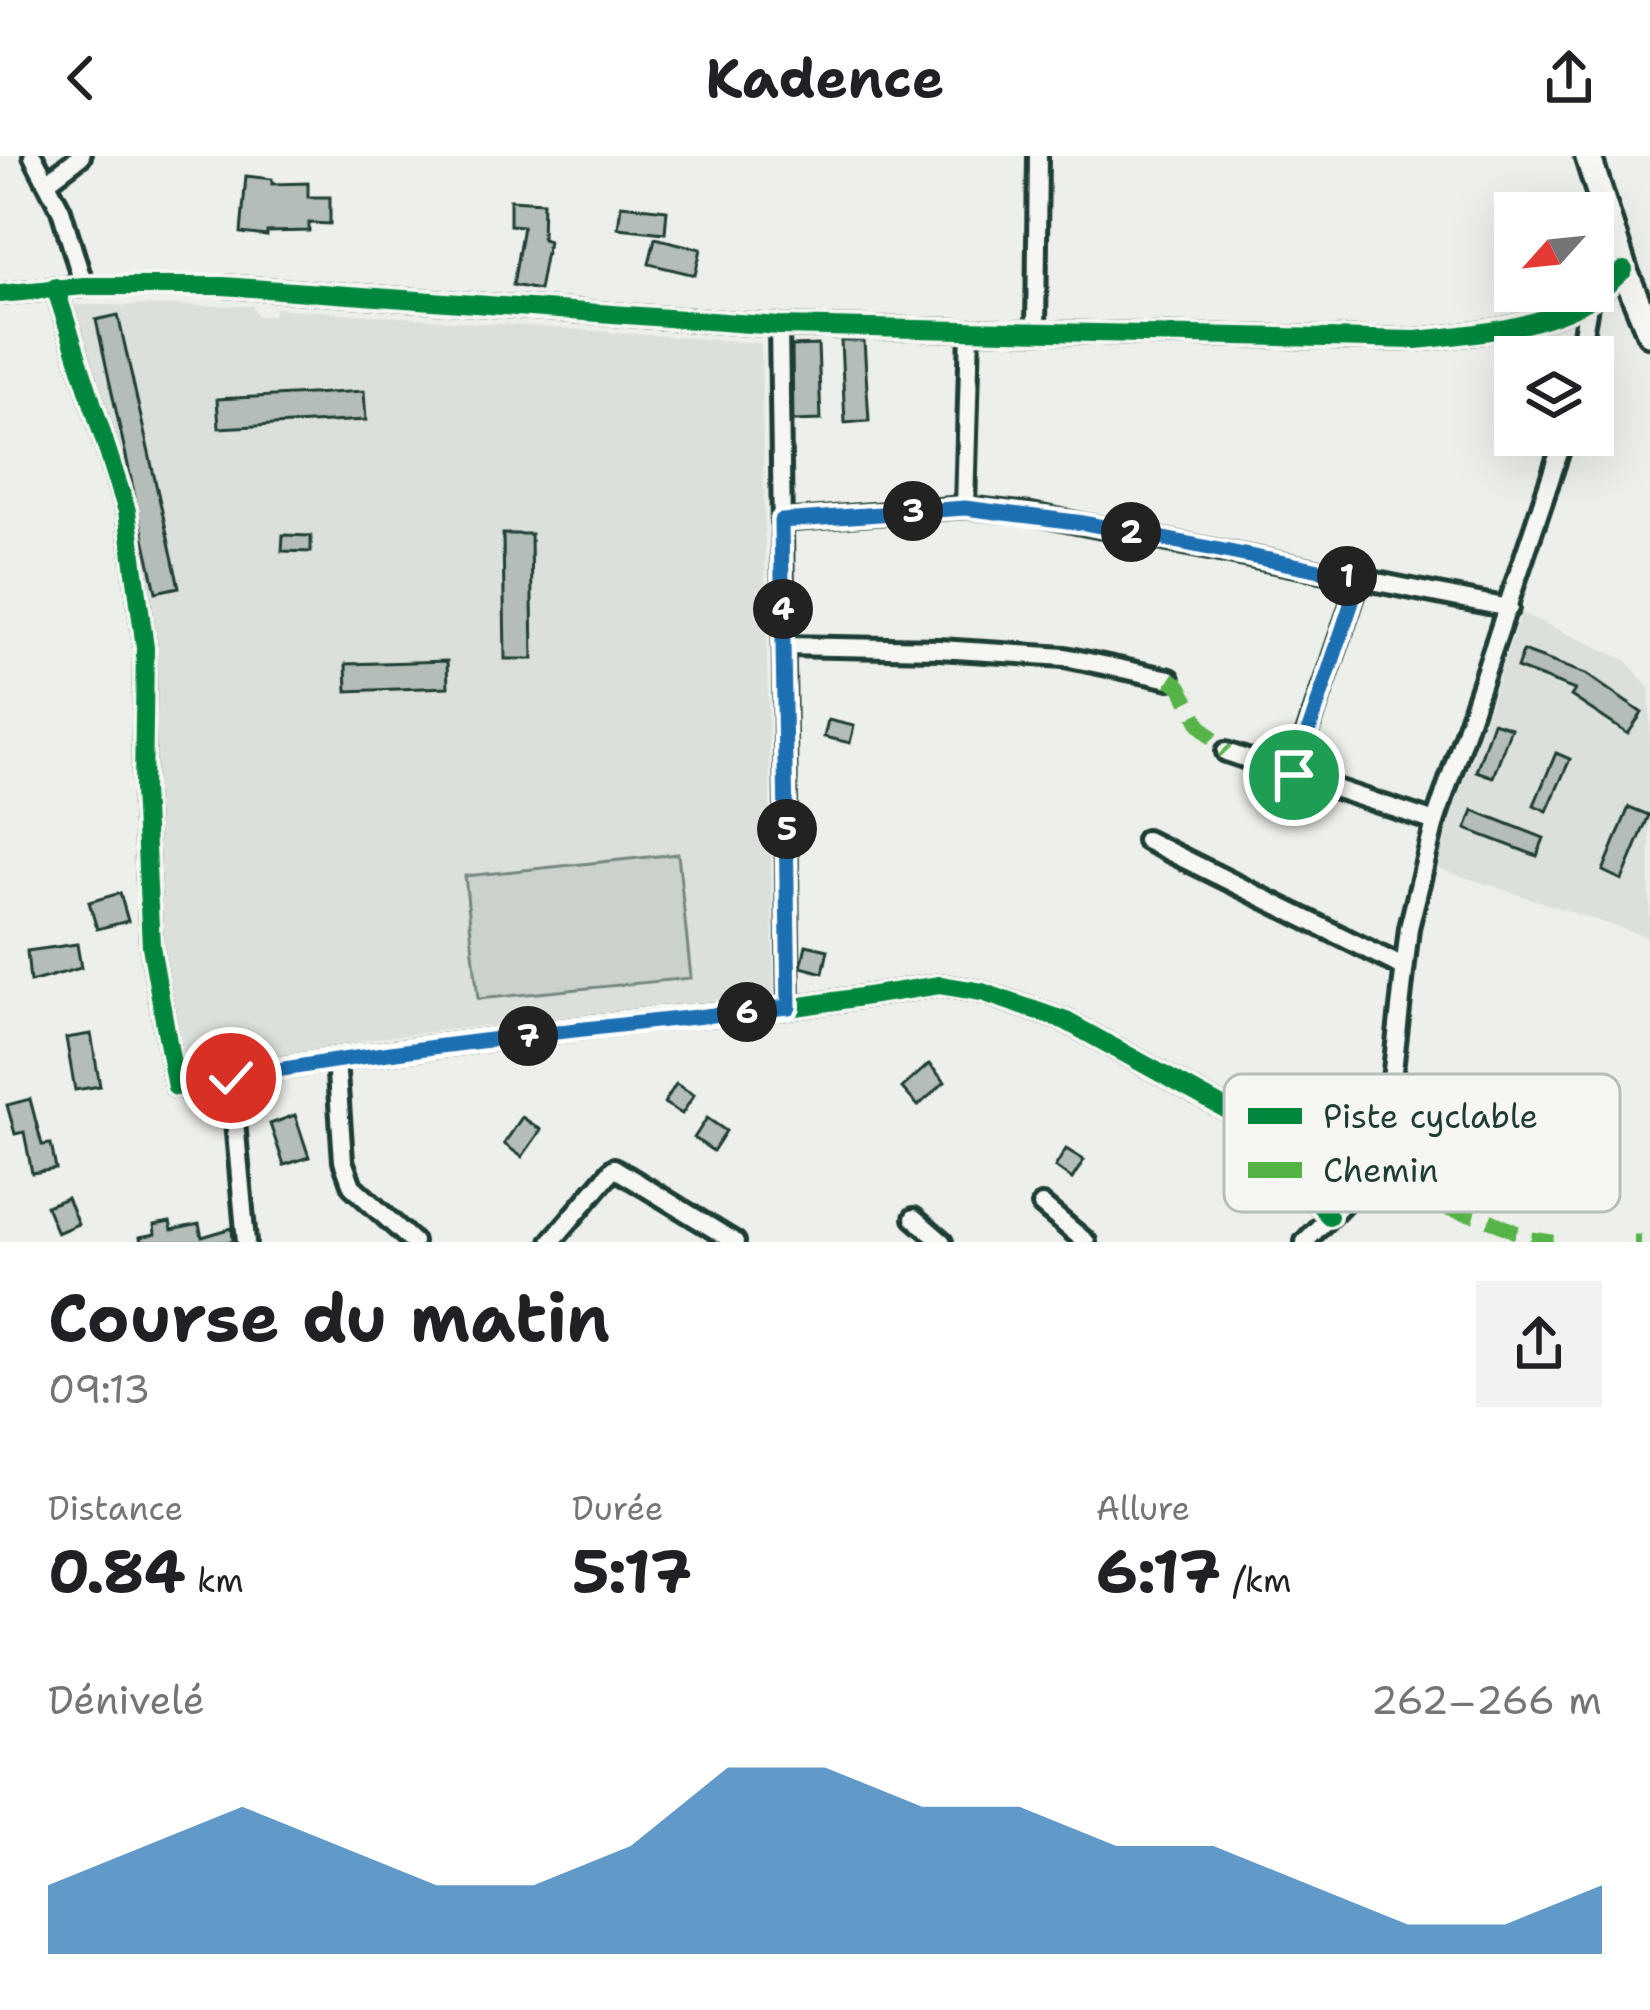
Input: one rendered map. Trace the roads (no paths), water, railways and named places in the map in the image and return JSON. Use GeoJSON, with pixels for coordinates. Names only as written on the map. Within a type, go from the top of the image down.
{"type":"FeatureCollection","features":[{"type":"Feature","properties":{"kind":"main road"},"geometry":{"type":"LineString","coordinates":[[1588,156],[1624,270],[1650,333]]}},
{"type":"Feature","properties":{"kind":"street"},"geometry":{"type":"LineString","coordinates":[[33,156],[70,234],[85,286]]}},
{"type":"Feature","properties":{"kind":"street"},"geometry":{"type":"LineString","coordinates":[[48,182],[82,156]]}},
{"type":"Feature","properties":{"kind":"street"},"geometry":{"type":"LineString","coordinates":[[1036,332],[1038,156]]}},
{"type":"Feature","properties":{"kind":"street"},"geometry":{"type":"LineString","coordinates":[[1614,279],[1624,270]]}},
{"type":"Feature","properties":{"kind":"street"},"geometry":{"type":"LineString","coordinates":[[0,294],[55,287],[223,286],[779,326],[1416,340],[1484,333],[1559,312]]}},
{"type":"Feature","properties":{"kind":"street"},"geometry":{"type":"LineString","coordinates":[[55,287],[127,511],[146,648],[143,790],[151,946],[176,1087],[336,1060],[940,985],[1041,1010],[1224,1108]]}},
{"type":"Feature","properties":{"kind":"street"},"geometry":{"type":"LineString","coordinates":[[779,326],[789,1007]]}},
{"type":"Feature","properties":{"kind":"street"},"geometry":{"type":"LineString","coordinates":[[965,508],[970,330]]}},
{"type":"Feature","properties":{"kind":"street"},"geometry":{"type":"LineString","coordinates":[[1392,1074],[1408,928],[1435,821],[1558,456]]}},
{"type":"Feature","properties":{"kind":"street"},"geometry":{"type":"LineString","coordinates":[[781,521],[965,508],[1084,523],[1509,608]]}},
{"type":"Feature","properties":{"kind":"street"},"geometry":{"type":"LineString","coordinates":[[1294,775],[1360,578]]}},
{"type":"Feature","properties":{"kind":"street"},"geometry":{"type":"LineString","coordinates":[[784,646],[1025,653],[1170,679]]}},
{"type":"Feature","properties":{"kind":"street"},"geometry":{"type":"LineString","coordinates":[[1226,752],[1435,821]]}},
{"type":"Feature","properties":{"kind":"street"},"geometry":{"type":"LineString","coordinates":[[1146,840],[1403,967]]}},
{"type":"Feature","properties":{"kind":"street"},"geometry":{"type":"LineString","coordinates":[[336,1060],[343,1162],[352,1186],[413,1242]]}},
{"type":"Feature","properties":{"kind":"street"},"geometry":{"type":"LineString","coordinates":[[231,1078],[246,1242]]}},
{"type":"Feature","properties":{"kind":"street"},"geometry":{"type":"LineString","coordinates":[[551,1242],[614,1168],[735,1242]]}},
{"type":"Feature","properties":{"kind":"street"},"geometry":{"type":"LineString","coordinates":[[1042,1205],[1086,1242]]}},
{"type":"Feature","properties":{"kind":"street"},"geometry":{"type":"LineString","coordinates":[[1326,1212],[1329,1216]]}},
{"type":"Feature","properties":{"kind":"street"},"geometry":{"type":"LineString","coordinates":[[1306,1242],[1333,1212]]}},
{"type":"Feature","properties":{"kind":"street"},"geometry":{"type":"LineString","coordinates":[[914,1218],[943,1242]]}}]}
